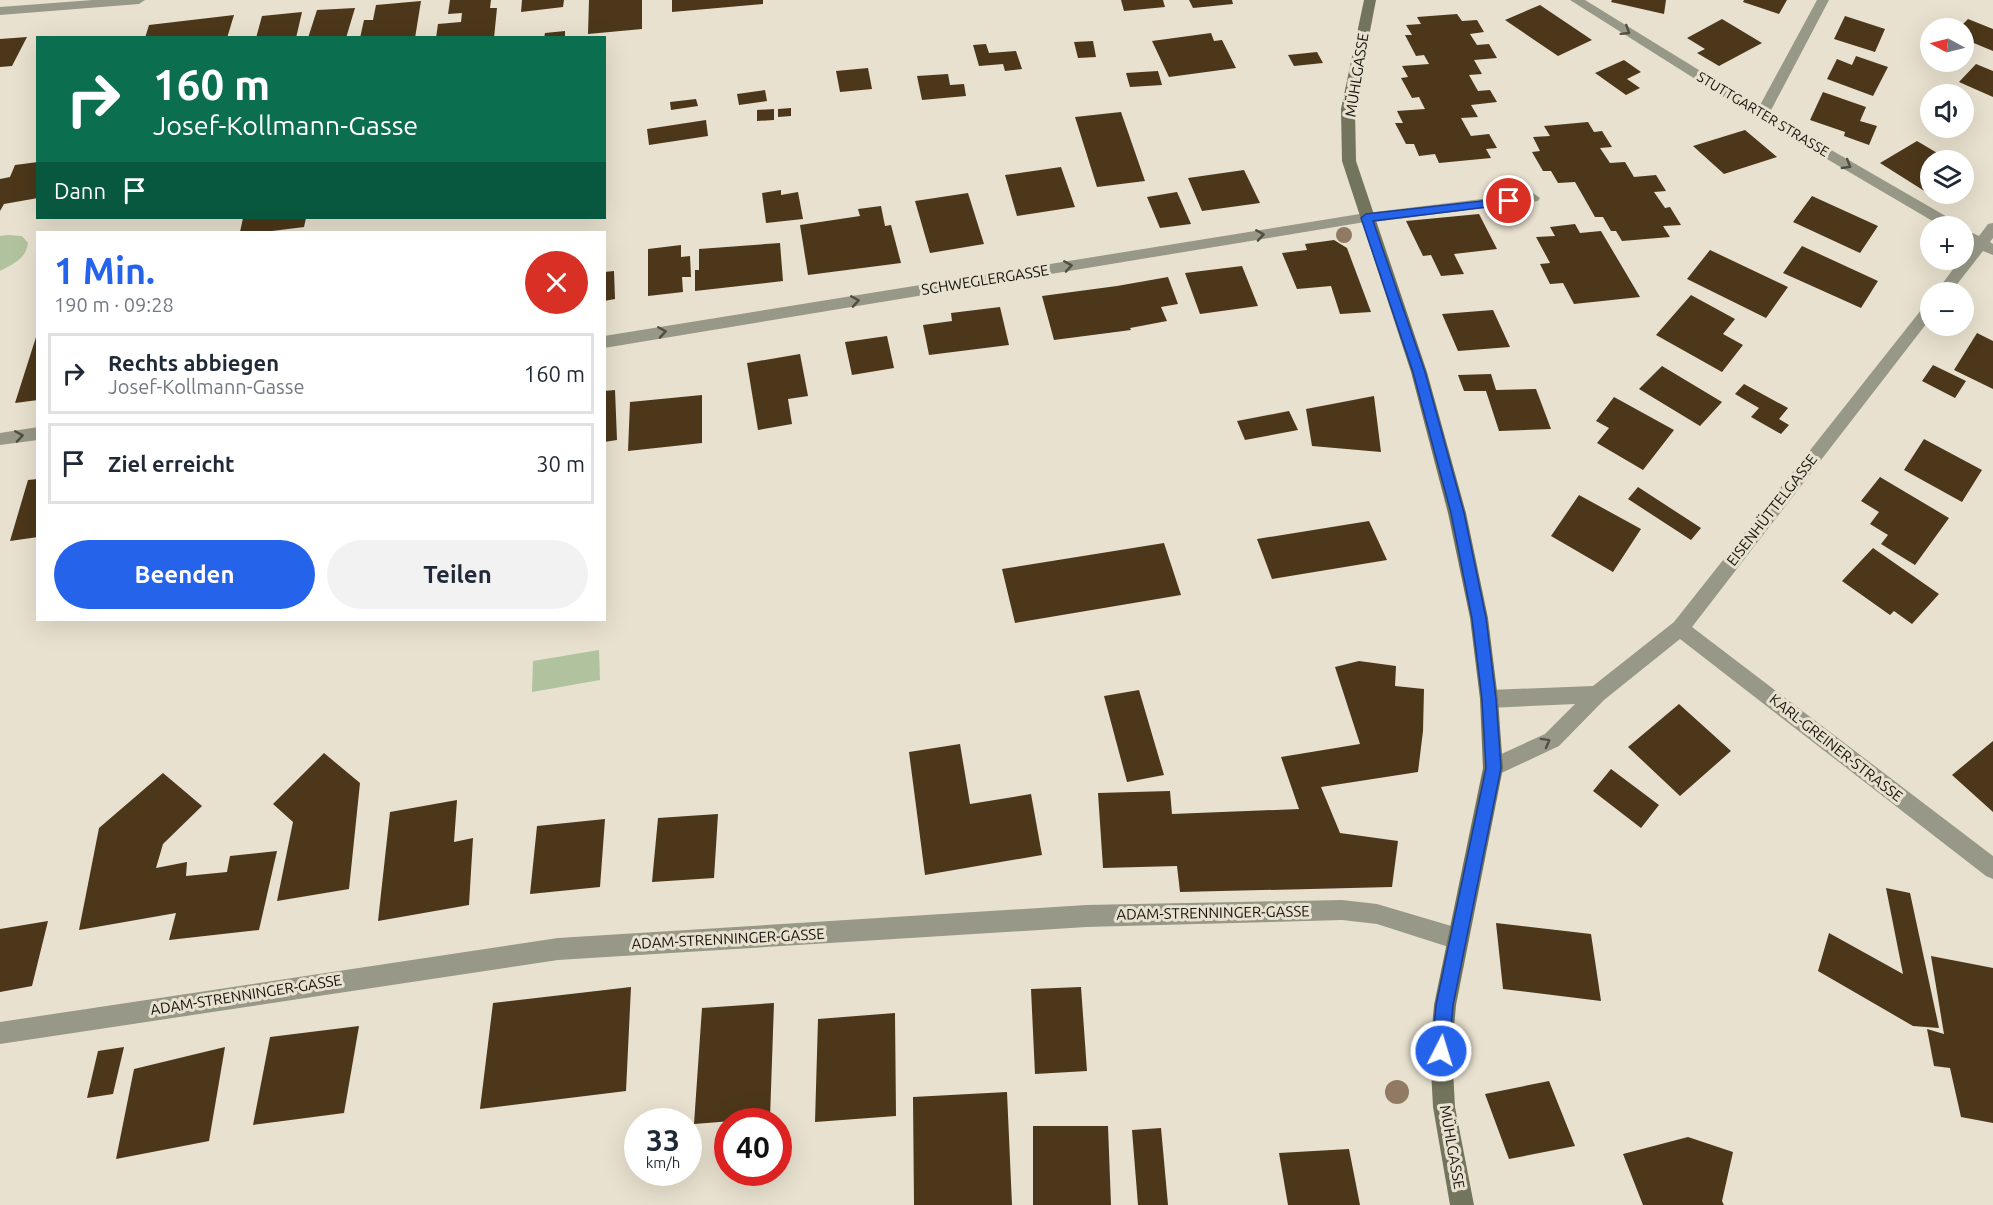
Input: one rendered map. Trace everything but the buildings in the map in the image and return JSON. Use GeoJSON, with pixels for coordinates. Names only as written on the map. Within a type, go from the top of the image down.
{"type":"FeatureCollection","features":[{"type":"Feature","properties":{"kind":"street"},"geometry":{"type":"LineString","coordinates":[[0,11],[139,0]]}},
{"type":"Feature","properties":{"kind":"street","name":"MÜHLGASSE"},"geometry":{"type":"LineString","coordinates":[[1370,0],[1348,109],[1349,161],[1366,218],[1419,372],[1456,507],[1479,618],[1489,699],[1493,768],[1445,1005],[1441,1051],[1444,1107],[1462,1205]]}},
{"type":"Feature","properties":{"kind":"street"},"geometry":{"type":"LineString","coordinates":[[1762,115],[1823,0]]}},
{"type":"Feature","properties":{"kind":"street","name":"STUTTGARTER STRASSE"},"geometry":{"type":"LineString","coordinates":[[1579,1],[1762,115],[1934,216]]}},
{"type":"Feature","properties":{"kind":"street","name":"SCHWEGLERGASSE"},"geometry":{"type":"LineString","coordinates":[[606,342],[1366,218],[1533,198]]}},
{"type":"Feature","properties":{"kind":"street"},"geometry":{"type":"LineString","coordinates":[[1953,282],[1987,247],[1993,228]]}},
{"type":"Feature","properties":{"kind":"street","name":"EISENHÜTTELGASSE"},"geometry":{"type":"LineString","coordinates":[[1493,768],[1552,740],[1597,694],[1680,628],[1920,322]]}},
{"type":"Feature","properties":{"kind":"street"},"geometry":{"type":"LineString","coordinates":[[0,439],[36,433]]}},
{"type":"Feature","properties":{"kind":"street","name":"KARL-GREINER-STRASSE"},"geometry":{"type":"LineString","coordinates":[[1680,628],[1993,869]]}},
{"type":"Feature","properties":{"kind":"street"},"geometry":{"type":"LineString","coordinates":[[1489,699],[1597,694]]}},
{"type":"Feature","properties":{"kind":"street","name":"ADAM-STRENNINGER-GASSE"},"geometry":{"type":"LineString","coordinates":[[0,1033],[558,949],[1086,916],[1342,910],[1377,914],[1458,939]]}},
{"type":"Feature","properties":{"kind":"shaded area"},"geometry":{"type":"Polygon","coordinates":[[[0,236],[22,236],[28,243],[27,249],[22,257],[0,271],[0,236]]]}},
{"type":"Feature","properties":{"kind":"shaded area"},"geometry":{"type":"Polygon","coordinates":[[[599,650],[600,680],[532,692],[533,661],[599,650]]]}},
{"type":"Feature","properties":{"kind":"route"},"geometry":{"type":"LineString","coordinates":[[1441,1051],[1445,1005],[1493,768],[1489,699],[1479,618],[1457,513],[1419,372],[1366,218],[1509,201]]}}]}
